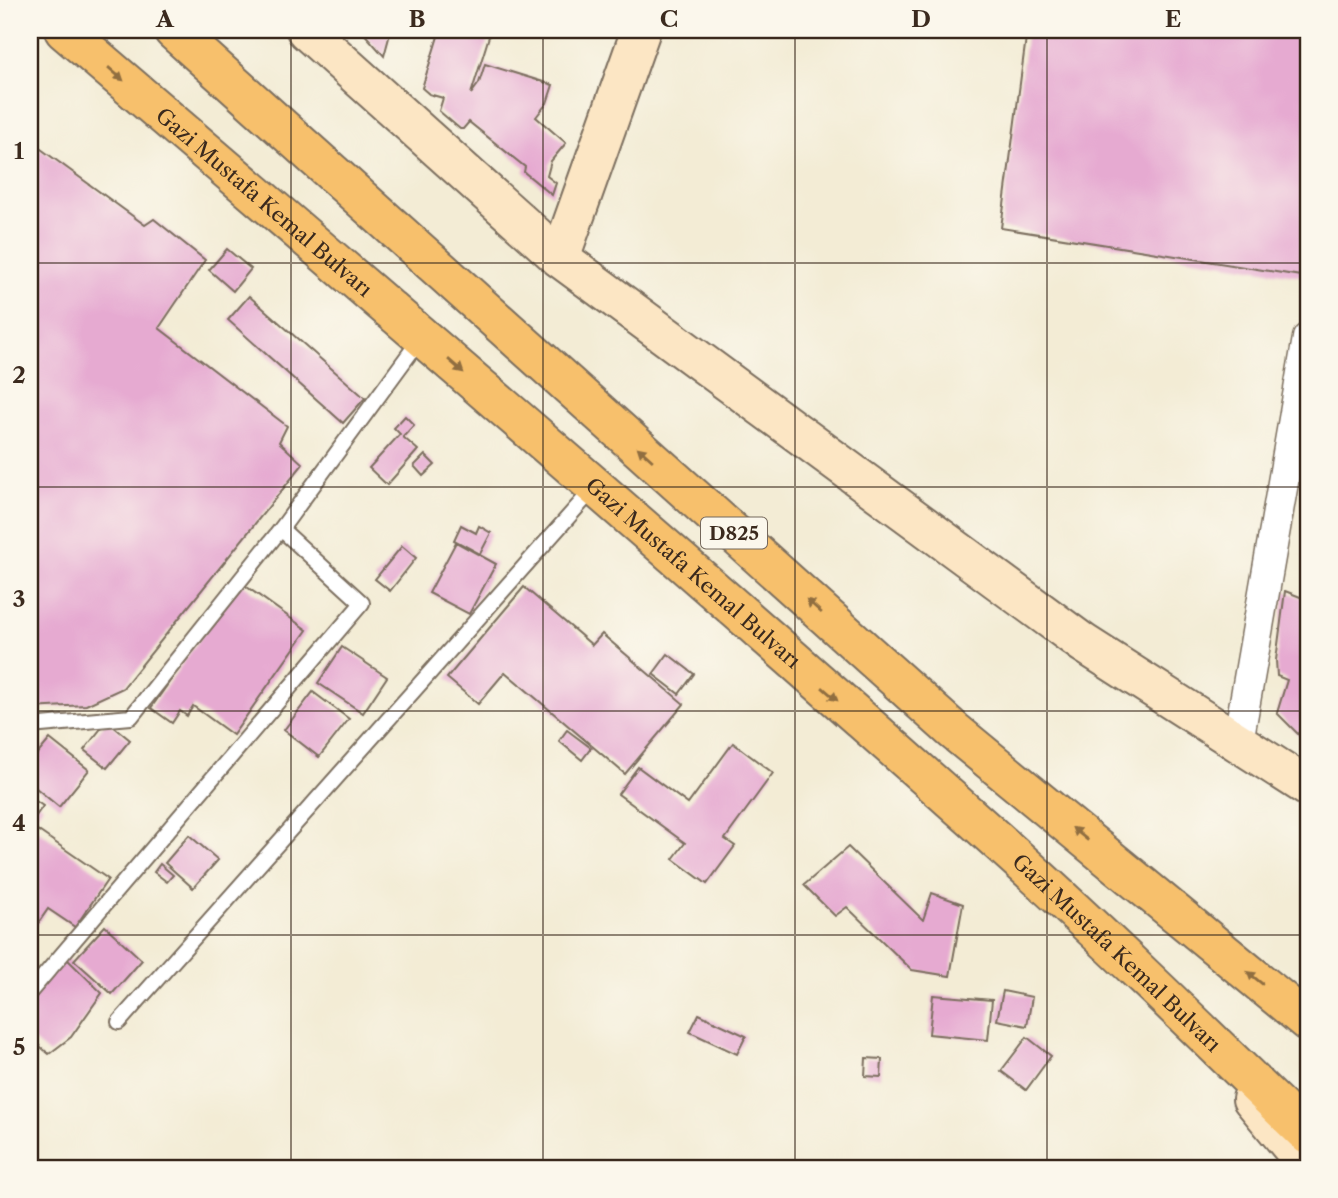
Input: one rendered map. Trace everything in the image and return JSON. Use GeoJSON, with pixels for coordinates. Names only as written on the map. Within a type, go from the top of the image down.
{"type":"FeatureCollection","features":[{"type":"Feature","properties":{"kind":"highway","name":"Gazi Mustafa Kemal Bulvarı"},"geometry":{"type":"LineString","coordinates":[[64,30],[595,487],[1012,855],[1172,1003],[1308,1135]]}},
{"type":"Feature","properties":{"kind":"highway","name":"D825"},"geometry":{"type":"LineString","coordinates":[[173,30],[954,731],[1308,1022]]}},
{"type":"Feature","properties":{"kind":"street"},"geometry":{"type":"LineString","coordinates":[[560,258],[641,30]]}},
{"type":"Feature","properties":{"kind":"street"},"geometry":{"type":"LineString","coordinates":[[309,31],[560,258],[1083,643],[1308,787]]}},
{"type":"Feature","properties":{"kind":"street"},"geometry":{"type":"LineString","coordinates":[[1238,741],[1308,338]]}},
{"type":"Feature","properties":{"kind":"street"},"geometry":{"type":"LineString","coordinates":[[1172,1003],[1308,1167]]}},
{"type":"Feature","properties":{"kind":"lane"},"geometry":{"type":"LineString","coordinates":[[30,726],[131,717],[281,529],[422,337]]}},
{"type":"Feature","properties":{"kind":"lane"},"geometry":{"type":"LineString","coordinates":[[119,1022],[595,487]]}},
{"type":"Feature","properties":{"kind":"lane"},"geometry":{"type":"LineString","coordinates":[[30,992],[362,603],[281,529]]}},
{"type":"Feature","properties":{"kind":"building"},"geometry":{"type":"Polygon","coordinates":[[[361,30],[391,30],[384,56],[361,30]]]}},
{"type":"Feature","properties":{"kind":"building"},"geometry":{"type":"Polygon","coordinates":[[[440,30],[491,30],[471,94],[479,83],[485,64],[553,85],[547,103],[536,117],[566,143],[551,161],[547,176],[556,183],[552,195],[524,172],[525,167],[469,122],[460,129],[439,111],[443,98],[429,94],[422,88],[440,30]]]}},
{"type":"Feature","properties":{"kind":"building"},"geometry":{"type":"Polygon","coordinates":[[[1027,30],[1308,30],[1308,233],[1301,276],[1001,228],[1027,30]]]}},
{"type":"Feature","properties":{"kind":"building"},"geometry":{"type":"Polygon","coordinates":[[[30,141],[145,225],[154,219],[205,260],[159,328],[287,426],[279,442],[303,464],[123,688],[86,705],[30,708],[30,141]]]}},
{"type":"Feature","properties":{"kind":"building"},"geometry":{"type":"Polygon","coordinates":[[[227,249],[251,269],[233,291],[209,270],[227,249]]]}},
{"type":"Feature","properties":{"kind":"building"},"geometry":{"type":"Polygon","coordinates":[[[249,296],[365,398],[343,423],[228,320],[249,296]]]}},
{"type":"Feature","properties":{"kind":"building"},"geometry":{"type":"Polygon","coordinates":[[[405,416],[414,425],[403,437],[418,450],[387,485],[369,468],[400,434],[394,428],[405,416]]]}},
{"type":"Feature","properties":{"kind":"building"},"geometry":{"type":"Polygon","coordinates":[[[425,455],[435,465],[423,476],[414,466],[425,455]]]}},
{"type":"Feature","properties":{"kind":"building"},"geometry":{"type":"Polygon","coordinates":[[[461,525],[476,533],[479,526],[491,533],[480,554],[454,540],[461,525]]]}},
{"type":"Feature","properties":{"kind":"building"},"geometry":{"type":"Polygon","coordinates":[[[456,542],[496,564],[469,614],[429,593],[456,542]]]}},
{"type":"Feature","properties":{"kind":"building"},"geometry":{"type":"Polygon","coordinates":[[[402,546],[416,558],[390,591],[375,579],[402,546]]]}},
{"type":"Feature","properties":{"kind":"building"},"geometry":{"type":"Polygon","coordinates":[[[240,582],[307,630],[233,735],[193,706],[187,716],[180,711],[172,723],[151,708],[240,582]]]}},
{"type":"Feature","properties":{"kind":"building"},"geometry":{"type":"Polygon","coordinates":[[[524,587],[592,645],[602,634],[684,704],[625,774],[505,672],[478,704],[447,678],[524,587]]]}},
{"type":"Feature","properties":{"kind":"building"},"geometry":{"type":"Polygon","coordinates":[[[1285,591],[1308,600],[1308,744],[1277,713],[1287,680],[1277,676],[1276,660],[1285,591]]]}},
{"type":"Feature","properties":{"kind":"building"},"geometry":{"type":"Polygon","coordinates":[[[342,647],[387,677],[363,713],[318,683],[342,647]]]}},
{"type":"Feature","properties":{"kind":"building"},"geometry":{"type":"Polygon","coordinates":[[[668,654],[694,674],[679,694],[653,674],[668,654]]]}},
{"type":"Feature","properties":{"kind":"building"},"geometry":{"type":"Polygon","coordinates":[[[313,692],[349,719],[319,757],[284,730],[313,692]]]}},
{"type":"Feature","properties":{"kind":"building"},"geometry":{"type":"Polygon","coordinates":[[[107,721],[130,740],[107,768],[84,750],[107,721]]]}},
{"type":"Feature","properties":{"kind":"building"},"geometry":{"type":"Polygon","coordinates":[[[567,730],[591,748],[582,760],[559,741],[567,730]]]}},
{"type":"Feature","properties":{"kind":"building"},"geometry":{"type":"Polygon","coordinates":[[[50,739],[89,770],[59,807],[30,783],[30,763],[50,739]]]}},
{"type":"Feature","properties":{"kind":"building"},"geometry":{"type":"Polygon","coordinates":[[[733,743],[773,773],[725,839],[735,846],[707,884],[673,859],[685,843],[618,794],[638,767],[688,804],[733,743]]]}},
{"type":"Feature","properties":{"kind":"building"},"geometry":{"type":"Polygon","coordinates":[[[30,797],[43,806],[30,824],[30,797]]]}},
{"type":"Feature","properties":{"kind":"building"},"geometry":{"type":"Polygon","coordinates":[[[30,825],[108,879],[75,927],[48,909],[30,935],[30,825]]]}},
{"type":"Feature","properties":{"kind":"building"},"geometry":{"type":"Polygon","coordinates":[[[189,835],[218,860],[193,888],[165,863],[189,835]]]}},
{"type":"Feature","properties":{"kind":"building"},"geometry":{"type":"Polygon","coordinates":[[[848,847],[923,920],[932,893],[963,904],[950,976],[912,970],[847,907],[835,916],[804,885],[848,847]]]}},
{"type":"Feature","properties":{"kind":"building"},"geometry":{"type":"Polygon","coordinates":[[[160,864],[173,875],[167,882],[154,872],[160,864]]]}},
{"type":"Feature","properties":{"kind":"building"},"geometry":{"type":"Polygon","coordinates":[[[105,926],[142,960],[112,994],[74,960],[105,926]]]}},
{"type":"Feature","properties":{"kind":"building"},"geometry":{"type":"Polygon","coordinates":[[[66,958],[102,993],[71,1037],[49,1054],[30,1038],[30,999],[66,958]]]}},
{"type":"Feature","properties":{"kind":"building"},"geometry":{"type":"Polygon","coordinates":[[[1003,991],[1032,997],[1027,1026],[997,1020],[1003,991]]]}},
{"type":"Feature","properties":{"kind":"building"},"geometry":{"type":"Polygon","coordinates":[[[933,995],[992,1000],[988,1040],[929,1034],[933,995]]]}},
{"type":"Feature","properties":{"kind":"building"},"geometry":{"type":"Polygon","coordinates":[[[699,1014],[746,1036],[737,1054],[690,1032],[699,1014]]]}},
{"type":"Feature","properties":{"kind":"building"},"geometry":{"type":"Polygon","coordinates":[[[1027,1037],[1051,1056],[1026,1090],[1001,1071],[1027,1037]]]}},
{"type":"Feature","properties":{"kind":"building"},"geometry":{"type":"Polygon","coordinates":[[[866,1058],[882,1059],[881,1077],[865,1076],[866,1058]]]}}]}
